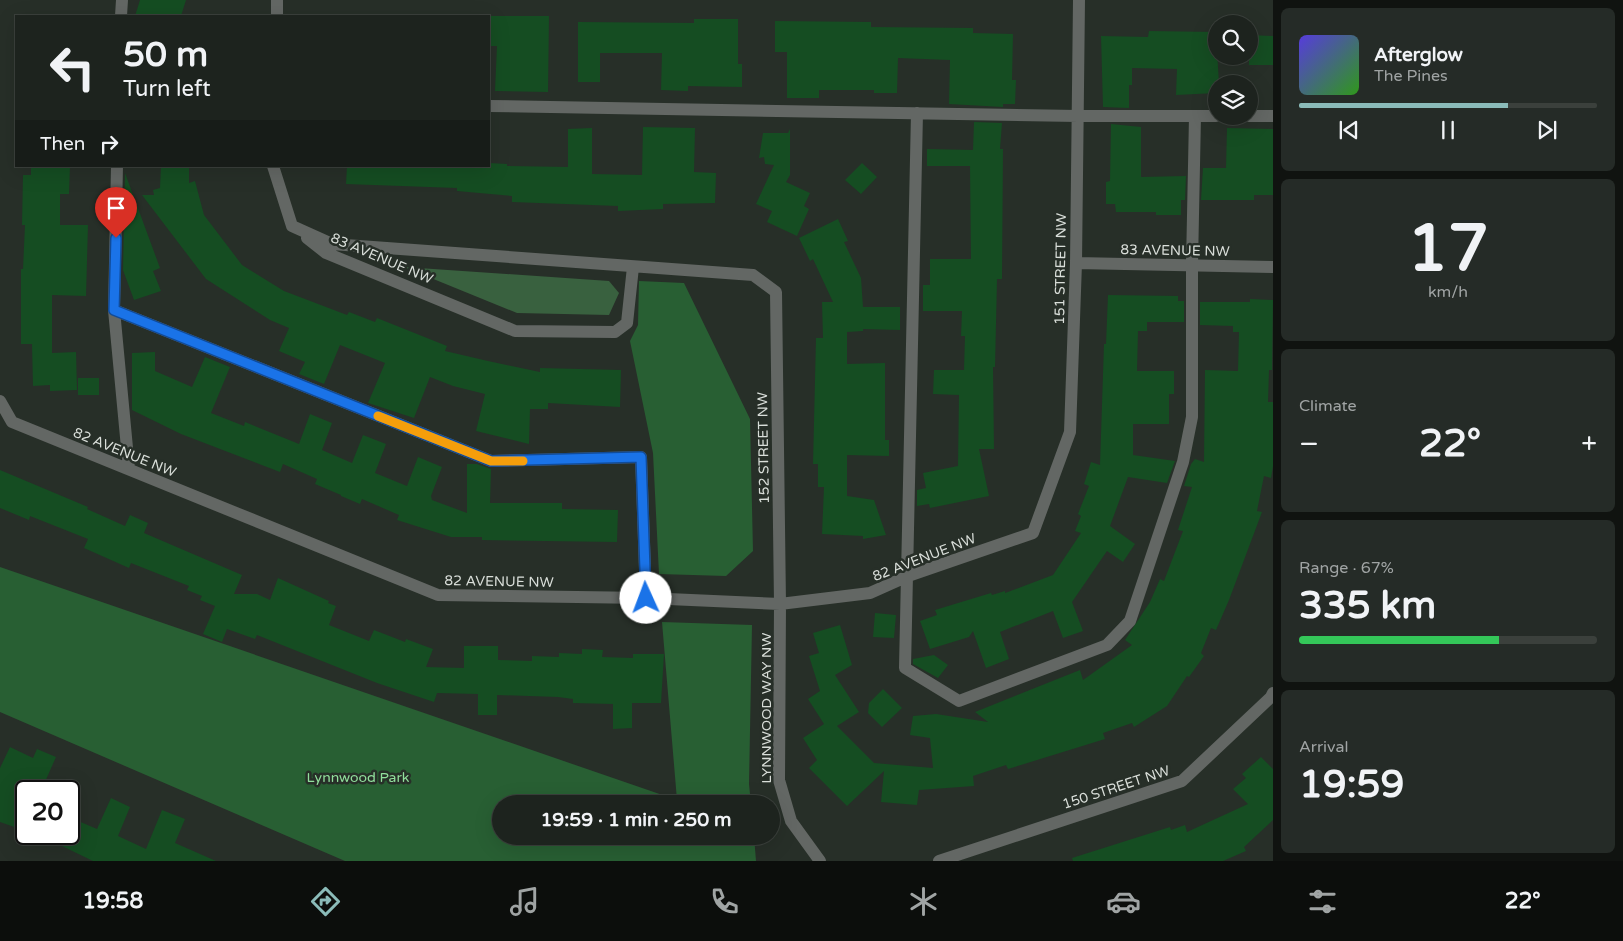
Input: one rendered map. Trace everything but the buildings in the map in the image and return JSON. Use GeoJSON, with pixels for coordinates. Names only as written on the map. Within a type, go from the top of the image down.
{"type":"FeatureCollection","features":[{"type":"Feature","properties":{"kind":"street"},"geometry":{"type":"LineString","coordinates":[[121,15],[122,0]]}},
{"type":"Feature","properties":{"kind":"street"},"geometry":{"type":"LineString","coordinates":[[277,0],[277,15]]}},
{"type":"Feature","properties":{"kind":"street","name":"151 STREET NW"},"geometry":{"type":"LineString","coordinates":[[1032,533],[1070,432],[1076,263],[1079,0]]}},
{"type":"Feature","properties":{"kind":"street"},"geometry":{"type":"LineString","coordinates":[[490,106],[1078,116],[1208,116]]}},
{"type":"Feature","properties":{"kind":"street"},"geometry":{"type":"LineString","coordinates":[[917,113],[905,668],[959,701],[1107,645],[1130,621],[1183,462],[1192,418],[1192,265],[1195,116]]}},
{"type":"Feature","properties":{"kind":"street"},"geometry":{"type":"LineString","coordinates":[[1258,116],[1273,116]]}},
{"type":"Feature","properties":{"kind":"street"},"geometry":{"type":"LineString","coordinates":[[117,167],[114,310],[128,469]]}},
{"type":"Feature","properties":{"kind":"street"},"geometry":{"type":"LineString","coordinates":[[273,167],[292,226]]}},
{"type":"Feature","properties":{"kind":"street","name":"83 AVENUE NW"},"geometry":{"type":"LineString","coordinates":[[292,226],[326,253],[515,331],[615,332],[627,322],[633,267]]}},
{"type":"Feature","properties":{"kind":"street","name":"83 AVENUE NW"},"geometry":{"type":"LineString","coordinates":[[292,226],[332,244],[753,275],[776,292]]}},
{"type":"Feature","properties":{"kind":"street","name":"83 AVENUE NW"},"geometry":{"type":"LineString","coordinates":[[1076,263],[1273,267]]}},
{"type":"Feature","properties":{"kind":"street","name":"152 STREET NW"},"geometry":{"type":"LineString","coordinates":[[776,292],[780,604]]}},
{"type":"Feature","properties":{"kind":"street"},"geometry":{"type":"LineString","coordinates":[[114,310],[491,461],[641,457],[646,598]]}},
{"type":"Feature","properties":{"kind":"street","name":"82 AVENUE NW"},"geometry":{"type":"LineString","coordinates":[[0,401],[12,422],[438,595],[646,598],[780,604],[870,593],[908,576],[1032,533]]}},
{"type":"Feature","properties":{"kind":"street","name":"LYNNWOOD WAY NW"},"geometry":{"type":"LineString","coordinates":[[780,604],[779,780],[791,821],[820,861]]}},
{"type":"Feature","properties":{"kind":"street","name":"150 STREET NW"},"geometry":{"type":"LineString","coordinates":[[939,861],[1182,781],[1272,697],[1273,693]]}},
{"type":"Feature","properties":{"kind":"green space"},"geometry":{"type":"Polygon","coordinates":[[[404,267],[609,281],[619,293],[609,315],[517,313],[404,267]]]}},
{"type":"Feature","properties":{"kind":"green space"},"geometry":{"type":"Polygon","coordinates":[[[639,281],[684,283],[750,419],[753,551],[726,576],[659,574],[653,453],[630,341],[638,325],[639,281]]]}},
{"type":"Feature","properties":{"kind":"green space","name":"Lynnwood Park"},"geometry":{"type":"Polygon","coordinates":[[[0,567],[662,795],[492,795],[492,845],[755,845],[756,861],[345,861],[0,712],[0,567]]]}},
{"type":"Feature","properties":{"kind":"green space","name":"Lynnwood Park"},"geometry":{"type":"Polygon","coordinates":[[[662,622],[752,625],[750,795],[677,795],[662,622]]]}},
{"type":"Feature","properties":{"kind":"slow traffic"},"geometry":{"type":"LineString","coordinates":[[378,416],[491,461],[523,461]]}},
{"type":"Feature","properties":{"kind":"route"},"geometry":{"type":"LineString","coordinates":[[116,238],[114,310],[491,461],[641,457],[646,598]]}}]}
